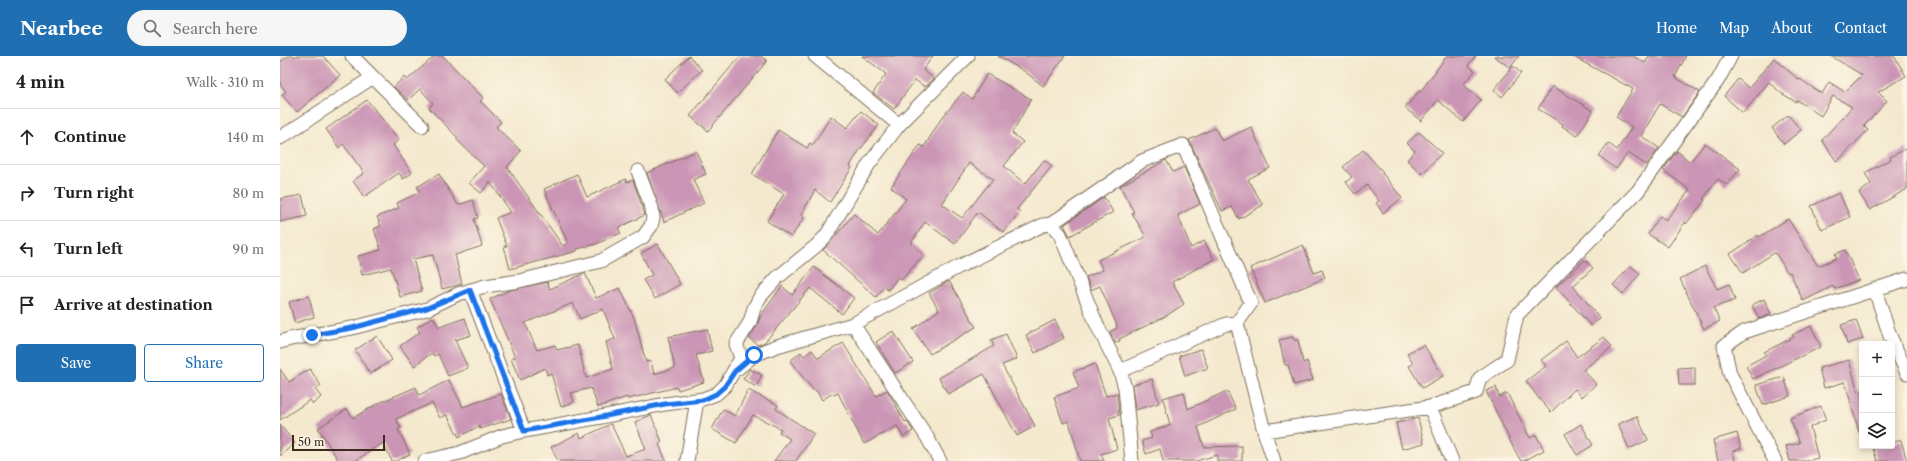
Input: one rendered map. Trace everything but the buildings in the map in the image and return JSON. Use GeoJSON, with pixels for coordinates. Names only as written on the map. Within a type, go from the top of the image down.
{"type":"FeatureCollection","features":[{"type":"Feature","properties":{"kind":"street"},"geometry":{"type":"LineString","coordinates":[[352,56],[422,126]]}},
{"type":"Feature","properties":{"kind":"street"},"geometry":{"type":"LineString","coordinates":[[816,56],[898,125]]}},
{"type":"Feature","properties":{"kind":"street"},"geometry":{"type":"LineString","coordinates":[[424,461],[460,452],[502,436],[665,404],[697,400],[716,394],[725,386],[735,371],[741,358],[736,344],[750,322],[754,308],[760,296],[777,278],[826,236],[869,164],[898,125],[968,56]]}},
{"type":"Feature","properties":{"kind":"street"},"geometry":{"type":"LineString","coordinates":[[1264,431],[1430,407],[1476,392],[1480,378],[1507,360],[1517,315],[1638,191],[1718,80],[1731,56]]}},
{"type":"Feature","properties":{"kind":"street"},"geometry":{"type":"LineString","coordinates":[[280,138],[373,77]]}},
{"type":"Feature","properties":{"kind":"street"},"geometry":{"type":"LineString","coordinates":[[735,371],[754,355],[777,346],[853,324],[960,266],[1043,225],[1051,224],[1142,162],[1183,145],[1251,303],[1237,323],[1264,431],[1274,461]]}},
{"type":"Feature","properties":{"kind":"street"},"geometry":{"type":"LineString","coordinates":[[280,342],[352,328],[427,308],[470,290],[519,281],[601,261],[643,237],[651,226],[653,218],[652,208],[638,171]]}},
{"type":"Feature","properties":{"kind":"street"},"geometry":{"type":"LineString","coordinates":[[1051,224],[1060,234],[1097,325],[1120,371],[1125,388],[1132,461]]}},
{"type":"Feature","properties":{"kind":"street"},"geometry":{"type":"LineString","coordinates":[[1775,461],[1730,374],[1724,346],[1744,332],[1907,279]]}},
{"type":"Feature","properties":{"kind":"street"},"geometry":{"type":"LineString","coordinates":[[470,290],[524,431]]}},
{"type":"Feature","properties":{"kind":"street"},"geometry":{"type":"LineString","coordinates":[[1875,290],[1890,336],[1907,373]]}},
{"type":"Feature","properties":{"kind":"street"},"geometry":{"type":"LineString","coordinates":[[1120,371],[1226,324],[1237,323]]}},
{"type":"Feature","properties":{"kind":"street"},"geometry":{"type":"LineString","coordinates":[[823,324],[853,324]]}},
{"type":"Feature","properties":{"kind":"street"},"geometry":{"type":"LineString","coordinates":[[853,324],[927,437],[940,461]]}},
{"type":"Feature","properties":{"kind":"street"},"geometry":{"type":"LineString","coordinates":[[687,461],[697,400]]}},
{"type":"Feature","properties":{"kind":"street"},"geometry":{"type":"LineString","coordinates":[[1430,407],[1452,461]]}},
{"type":"Feature","properties":{"kind":"route"},"geometry":{"type":"LineString","coordinates":[[312,335],[352,328],[427,308],[470,290],[524,431],[665,404],[703,400],[716,394],[725,386],[735,371],[754,355]]}}]}
